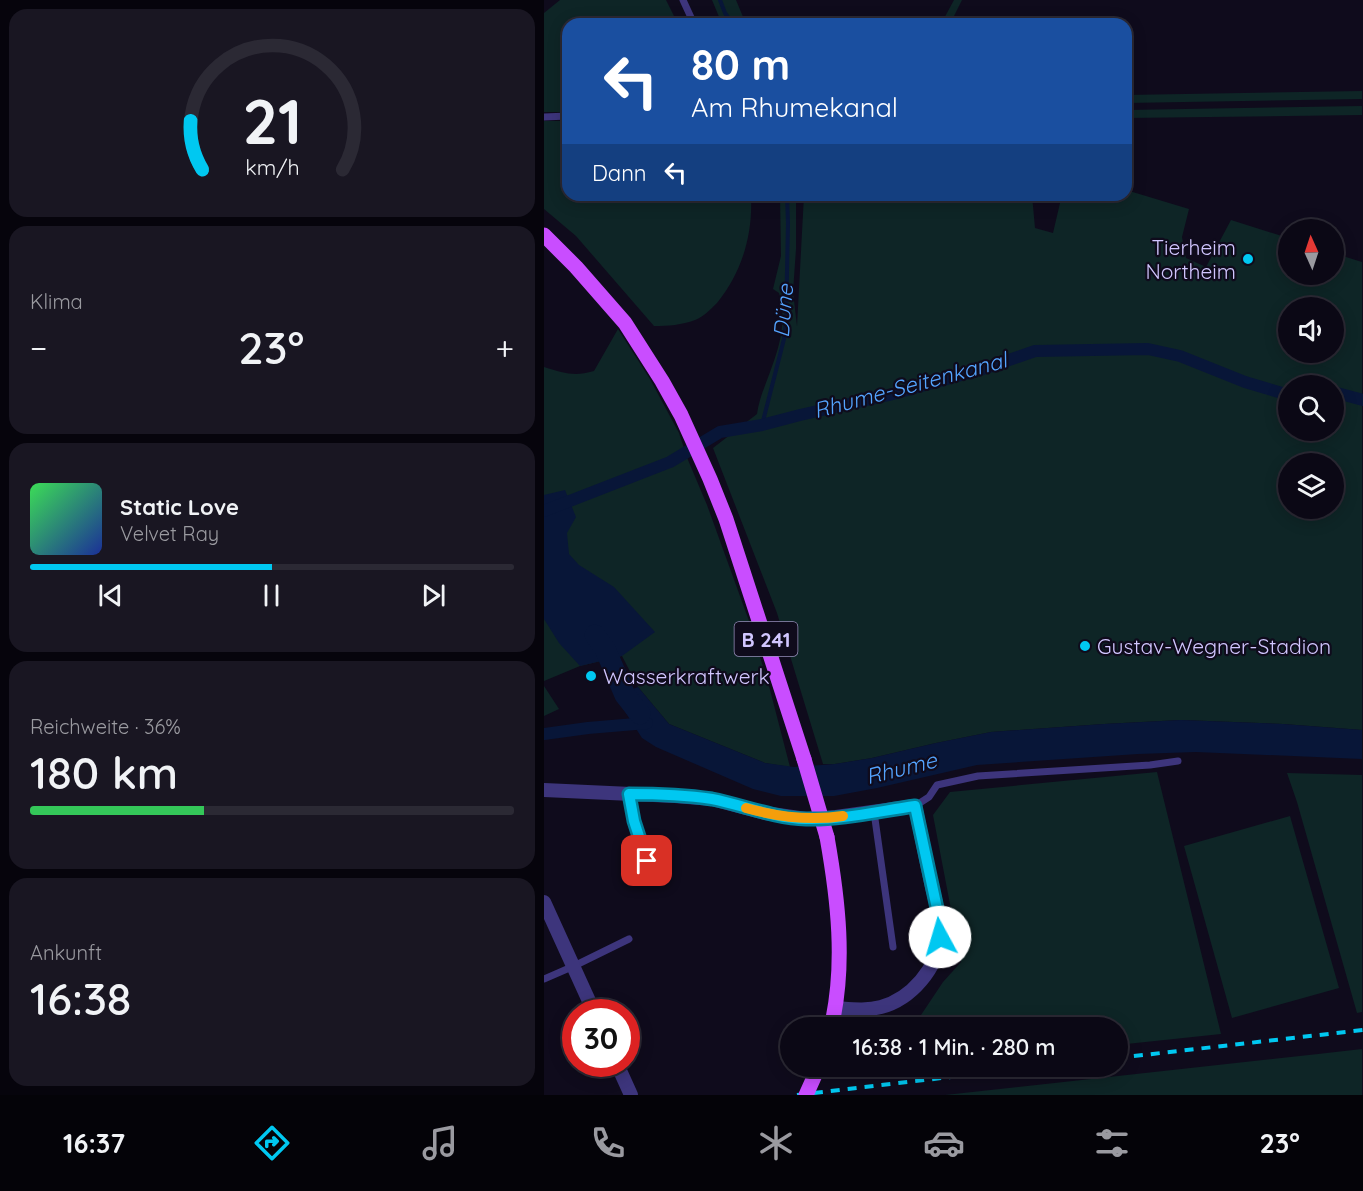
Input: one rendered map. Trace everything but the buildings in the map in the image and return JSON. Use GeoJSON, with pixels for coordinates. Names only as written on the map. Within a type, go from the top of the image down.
{"type":"FeatureCollection","features":[{"type":"Feature","properties":{"kind":"main road","name":"B 241"},"geometry":{"type":"LineString","coordinates":[[544,235],[576,267],[625,323],[681,415],[726,519],[827,837],[835,886],[839,937],[833,1017]]}},
{"type":"Feature","properties":{"kind":"main road"},"geometry":{"type":"LineString","coordinates":[[806,1095],[814,1077]]}},
{"type":"Feature","properties":{"kind":"street"},"geometry":{"type":"LineString","coordinates":[[544,790],[712,800],[765,813],[806,819],[915,806],[938,913],[940,937],[933,962],[917,986],[900,999],[882,1006],[864,1009],[835,1008]]}},
{"type":"Feature","properties":{"kind":"street"},"geometry":{"type":"LineString","coordinates":[[544,902],[588,999]]}},
{"type":"Feature","properties":{"kind":"street"},"geometry":{"type":"LineString","coordinates":[[623,1077],[631,1095]]}},
{"type":"Feature","properties":{"kind":"lane"},"geometry":{"type":"LineString","coordinates":[[683,0],[691,18]]}},
{"type":"Feature","properties":{"kind":"lane"},"geometry":{"type":"LineString","coordinates":[[544,117],[562,116]]}},
{"type":"Feature","properties":{"kind":"lane"},"geometry":{"type":"LineString","coordinates":[[915,806],[929,797],[937,785],[978,776],[1150,765],[1178,761]]}},
{"type":"Feature","properties":{"kind":"lane"},"geometry":{"type":"LineString","coordinates":[[629,794],[634,821],[653,880]]}},
{"type":"Feature","properties":{"kind":"lane"},"geometry":{"type":"LineString","coordinates":[[874,812],[893,947]]}},
{"type":"Feature","properties":{"kind":"lane"},"geometry":{"type":"LineString","coordinates":[[544,979],[629,939]]}},
{"type":"Feature","properties":{"kind":"green space"},"geometry":{"type":"Polygon","coordinates":[[[560,0],[666,0],[675,18],[562,18],[562,112],[544,112],[544,13],[560,0]]]}},
{"type":"Feature","properties":{"kind":"green space"},"geometry":{"type":"Polygon","coordinates":[[[712,0],[736,0],[744,18],[720,18],[712,0]]]}},
{"type":"Feature","properties":{"kind":"green space"},"geometry":{"type":"Polygon","coordinates":[[[954,0],[962,0],[953,18],[944,18],[954,0]]]}},
{"type":"Feature","properties":{"kind":"green space"},"geometry":{"type":"Polygon","coordinates":[[[1362,91],[1362,99],[1132,103],[1132,95],[1362,91]]]}},
{"type":"Feature","properties":{"kind":"green space"},"geometry":{"type":"Polygon","coordinates":[[[1362,106],[1362,115],[1132,118],[1132,110],[1362,106]]]}},
{"type":"Feature","properties":{"kind":"green space"},"geometry":{"type":"Polygon","coordinates":[[[544,121],[562,121],[562,201],[751,201],[748,239],[744,252],[733,279],[717,303],[698,319],[685,323],[654,326],[576,236],[544,209],[544,121]]]}},
{"type":"Feature","properties":{"kind":"green space"},"geometry":{"type":"Polygon","coordinates":[[[1132,192],[1189,209],[1182,237],[1186,258],[1206,267],[1231,220],[1278,235],[1278,285],[1344,285],[1344,256],[1362,262],[1362,730],[1181,720],[1104,724],[991,732],[872,758],[823,764],[777,613],[713,448],[757,414],[774,362],[782,324],[779,293],[773,289],[781,256],[780,201],[796,201],[793,292],[797,326],[804,201],[1033,201],[1035,228],[1053,233],[1060,201],[1132,201],[1132,192]]]}},
{"type":"Feature","properties":{"kind":"green space"},"geometry":{"type":"Polygon","coordinates":[[[618,329],[650,379],[679,433],[749,621],[790,767],[765,763],[669,724],[638,687],[622,656],[580,666],[544,681],[544,367],[575,374],[594,371],[618,329]]]}},
{"type":"Feature","properties":{"kind":"green space"},"geometry":{"type":"Polygon","coordinates":[[[544,686],[559,709],[544,716],[544,686]]]}},
{"type":"Feature","properties":{"kind":"green space"},"geometry":{"type":"Polygon","coordinates":[[[1157,772],[1221,1034],[1128,1044],[1128,1017],[920,1017],[943,982],[961,962],[933,815],[950,792],[1157,772]]]}},
{"type":"Feature","properties":{"kind":"green space"},"geometry":{"type":"Polygon","coordinates":[[[1287,773],[1362,775],[1362,1012],[1357,1013],[1287,773]]]}},
{"type":"Feature","properties":{"kind":"green space"},"geometry":{"type":"Polygon","coordinates":[[[1290,816],[1339,988],[1232,1018],[1184,846],[1290,816]]]}},
{"type":"Feature","properties":{"kind":"green space"},"geometry":{"type":"Polygon","coordinates":[[[1362,1049],[1362,1095],[945,1095],[1109,1077],[1128,1077],[1128,1075],[1362,1049]]]}},
{"type":"Feature","properties":{"kind":"water"},"geometry":{"type":"Polygon","coordinates":[[[565,490],[576,517],[567,533],[569,554],[579,565],[614,587],[655,632],[622,656],[580,666],[559,643],[544,619],[544,495],[565,490]]]}},
{"type":"Feature","properties":{"kind":"water"},"geometry":{"type":"Polygon","coordinates":[[[638,687],[669,724],[765,763],[794,767],[872,758],[991,732],[1181,720],[1362,730],[1362,759],[1196,752],[1138,754],[977,765],[834,796],[781,796],[753,789],[656,747],[642,738],[615,696],[638,687]]]}},
{"type":"Feature","properties":{"kind":"waterway","name":"Düne"},"geometry":{"type":"LineString","coordinates":[[720,0],[729,18]]}},
{"type":"Feature","properties":{"kind":"waterway","name":"Düne"},"geometry":{"type":"LineString","coordinates":[[762,425],[784,339],[787,201]]}},
{"type":"Feature","properties":{"kind":"waterway","name":"Rhume-Seitenkanal"},"geometry":{"type":"LineString","coordinates":[[544,511],[670,462],[720,432],[762,425],[889,395],[983,369],[1035,351],[1148,349],[1180,356],[1245,382],[1278,392]]}},
{"type":"Feature","properties":{"kind":"waterway","name":"Rhume-Seitenkanal"},"geometry":{"type":"LineString","coordinates":[[1344,395],[1363,400]]}},
{"type":"Feature","properties":{"kind":"waterway","name":"Rhume"},"geometry":{"type":"LineString","coordinates":[[595,635],[605,649],[625,695],[640,714]]}},
{"type":"Feature","properties":{"kind":"waterway"},"geometry":{"type":"LineString","coordinates":[[544,734],[647,723]]}},
{"type":"Feature","properties":{"kind":"railway"},"geometry":{"type":"LineString","coordinates":[[1128,1057],[1363,1030]]}},
{"type":"Feature","properties":{"kind":"railway"},"geometry":{"type":"LineString","coordinates":[[797,1095],[950,1077]]}},
{"type":"Feature","properties":{"kind":"slow traffic"},"geometry":{"type":"LineString","coordinates":[[746,808],[785,817],[806,819],[843,816]]}},
{"type":"Feature","properties":{"kind":"place","name":"Tierheim Northeim"},"geometry":{"type":"Point","coordinates":[1248,259]}},
{"type":"Feature","properties":{"kind":"place","name":"Gustav-Wegner-Stadion"},"geometry":{"type":"Point","coordinates":[1085,646]}},
{"type":"Feature","properties":{"kind":"place","name":"Wasserkraftwerk"},"geometry":{"type":"Point","coordinates":[591,676]}},
{"type":"Feature","properties":{"kind":"route"},"geometry":{"type":"LineString","coordinates":[[647,861],[634,821],[629,794],[712,800],[765,813],[806,819],[915,806],[938,913],[940,937]]}}]}
